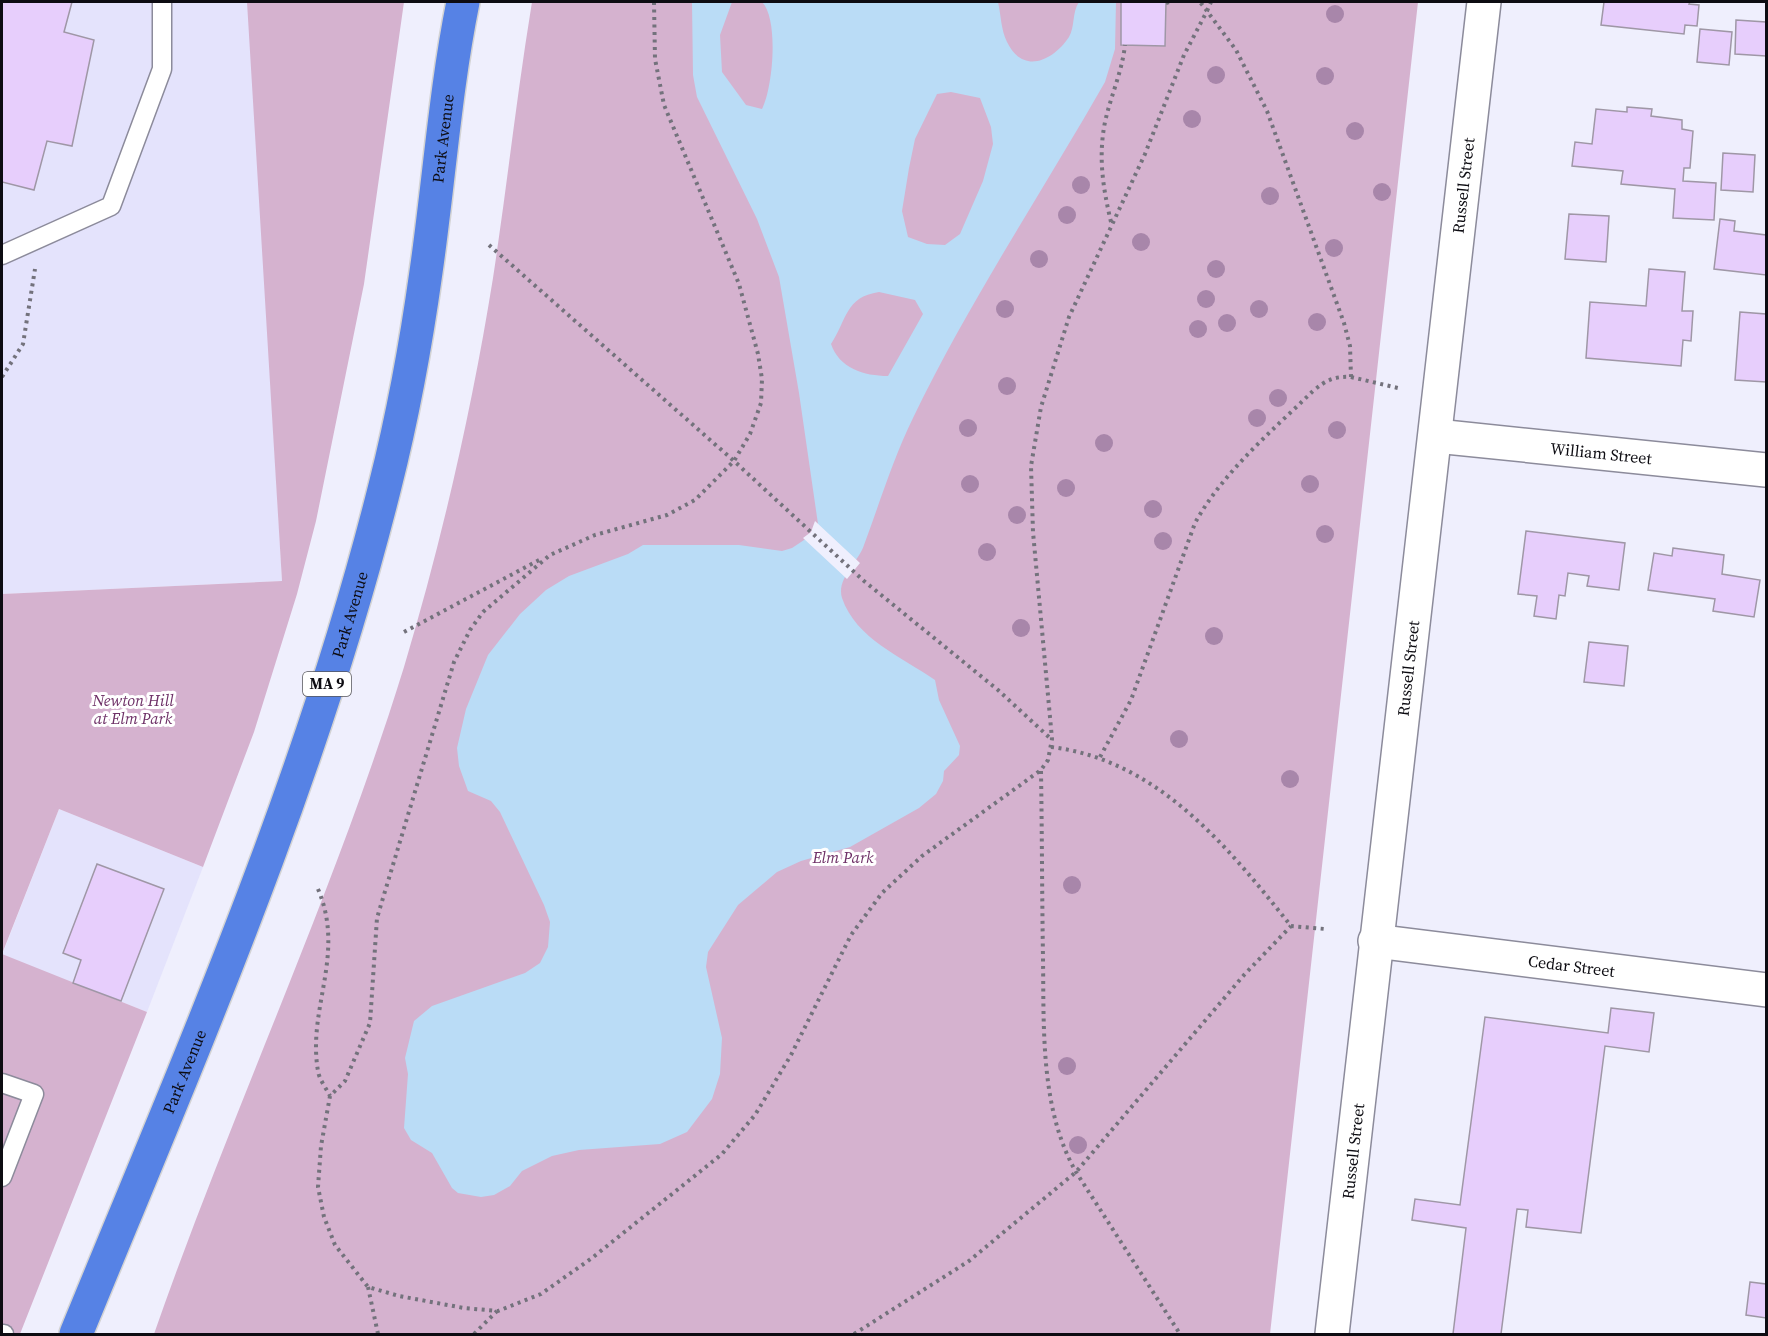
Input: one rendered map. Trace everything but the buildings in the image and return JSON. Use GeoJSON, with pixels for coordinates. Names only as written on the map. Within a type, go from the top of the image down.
{"type":"FeatureCollection","features":[{"type":"Feature","properties":{"kind":"highway","name":"Park Avenue"},"geometry":{"type":"LineString","coordinates":[[76,1335],[275,844],[307,752],[370,541],[400,422],[418,324],[463,2]]}},
{"type":"Feature","properties":{"kind":"street","name":"Russell Street"},"geometry":{"type":"LineString","coordinates":[[1332,1335],[1375,941],[1436,436],[1485,2]]}},
{"type":"Feature","properties":{"kind":"street","name":"William Street"},"geometry":{"type":"LineString","coordinates":[[1436,436],[1767,470]]}},
{"type":"Feature","properties":{"kind":"street","name":"Cedar Street"},"geometry":{"type":"LineString","coordinates":[[1375,941],[1767,990]]}},
{"type":"Feature","properties":{"kind":"lane"},"geometry":{"type":"LineString","coordinates":[[2,255],[111,206],[162,69],[162,2]]}},
{"type":"Feature","properties":{"kind":"lane"},"geometry":{"type":"LineString","coordinates":[[2,1083],[34,1094],[2,1177]]}},
{"type":"Feature","properties":{"kind":"path"},"geometry":{"type":"LineString","coordinates":[[404,632],[587,537],[667,515],[695,500],[734,461],[750,434],[760,403],[762,379],[758,354],[739,284],[664,105],[655,59],[654,2]]}},
{"type":"Feature","properties":{"kind":"path"},"geometry":{"type":"LineString","coordinates":[[1200,2],[1236,50],[1282,145],[1344,323],[1350,346],[1351,377]]}},
{"type":"Feature","properties":{"kind":"path"},"geometry":{"type":"LineString","coordinates":[[474,1335],[498,1311],[541,1294],[600,1251],[722,1154],[755,1115],[791,1055],[851,935],[882,893],[922,856],[1041,770],[1048,760],[1052,739],[1033,532],[1031,466],[1041,407],[1069,317],[1145,154],[1184,55],[1211,2]]}},
{"type":"Feature","properties":{"kind":"path"},"geometry":{"type":"LineString","coordinates":[[1111,223],[1100,162],[1106,121],[1119,79],[1125,45]]}},
{"type":"Feature","properties":{"kind":"path"},"geometry":{"type":"LineString","coordinates":[[2,377],[23,344],[40,238]]}},
{"type":"Feature","properties":{"kind":"path"},"geometry":{"type":"LineString","coordinates":[[489,245],[734,461],[864,581],[998,690],[1052,739]]}},
{"type":"Feature","properties":{"kind":"path"},"geometry":{"type":"LineString","coordinates":[[1100,757],[1131,700],[1195,523],[1205,506],[1230,476],[1318,386],[1338,376],[1398,388]]}},
{"type":"Feature","properties":{"kind":"path"},"geometry":{"type":"LineString","coordinates":[[378,1335],[368,1287],[335,1245],[324,1217],[318,1187],[321,1146],[330,1096],[345,1081],[370,1023],[377,918],[454,662],[470,630],[483,612],[550,555]]}},
{"type":"Feature","properties":{"kind":"path"},"geometry":{"type":"LineString","coordinates":[[1051,747],[1100,757],[1167,793],[1206,826],[1250,873],[1291,926],[1325,929]]}},
{"type":"Feature","properties":{"kind":"path"},"geometry":{"type":"LineString","coordinates":[[1041,770],[1044,1034],[1057,1126],[1067,1156],[1076,1172],[1180,1335]]}},
{"type":"Feature","properties":{"kind":"path"},"geometry":{"type":"LineString","coordinates":[[318,889],[326,908],[330,932],[316,1038],[318,1073],[330,1096]]}},
{"type":"Feature","properties":{"kind":"path"},"geometry":{"type":"LineString","coordinates":[[854,1335],[969,1261],[1076,1172],[1244,975],[1291,926]]}},
{"type":"Feature","properties":{"kind":"path"},"geometry":{"type":"LineString","coordinates":[[368,1287],[428,1303],[498,1311]]}},
{"type":"Feature","properties":{"kind":"shaded area"},"geometry":{"type":"Polygon","coordinates":[[[2,2],[249,2],[282,581],[2,594],[2,2]]]}},
{"type":"Feature","properties":{"kind":"shaded area"},"geometry":{"type":"Polygon","coordinates":[[[692,2],[732,2],[720,35],[722,72],[746,105],[762,109],[769,86],[772,38],[771,23],[762,2],[998,2],[1007,42],[1021,59],[1038,61],[1055,53],[1069,37],[1079,2],[1116,2],[1115,49],[1105,82],[981,290],[935,375],[899,449],[861,551],[842,584],[842,598],[858,625],[881,646],[935,680],[939,700],[960,746],[959,755],[944,771],[943,781],[936,794],[919,808],[850,847],[801,861],[777,872],[738,905],[708,952],[706,967],[722,1038],[720,1074],[712,1099],[687,1132],[660,1144],[579,1150],[552,1156],[522,1171],[510,1186],[494,1195],[481,1197],[458,1193],[452,1188],[432,1153],[411,1140],[404,1128],[408,1074],[405,1058],[414,1021],[432,1006],[525,973],[540,963],[548,947],[550,922],[500,812],[491,801],[468,791],[459,766],[457,748],[466,709],[488,655],[520,614],[546,590],[569,576],[628,554],[643,545],[739,545],[782,551],[792,548],[813,534],[818,524],[779,277],[757,219],[697,97],[693,75],[692,2]],[[951,92],[937,94],[915,139],[902,211],[908,237],[927,244],[945,245],[960,234],[983,181],[993,144],[991,127],[980,98],[951,92]],[[879,292],[859,299],[853,304],[831,344],[846,365],[862,372],[888,376],[923,314],[915,300],[879,292]]]}},
{"type":"Feature","properties":{"kind":"shaded area"},"geometry":{"type":"Polygon","coordinates":[[[59,809],[203,867],[147,1012],[2,955],[59,809]]]}},
{"type":"Feature","properties":{"kind":"green space","name":"Newton Hill at Elm Park"},"geometry":{"type":"Polygon","coordinates":[[[247,2],[404,2],[364,284],[316,521],[297,594],[254,732],[203,867],[59,809],[2,954],[2,594],[282,581],[247,2]]]}},
{"type":"Feature","properties":{"kind":"green space","name":"Elm Park"},"geometry":{"type":"Polygon","coordinates":[[[532,2],[1418,2],[1270,1334],[154,1334],[216,1167],[315,919],[376,752],[418,619],[455,474],[476,376],[498,243],[532,2]]]}},
{"type":"Feature","properties":{"kind":"green space"},"geometry":{"type":"Polygon","coordinates":[[[2,954],[147,1012],[20,1334],[2,1334],[2,954]]]}},
{"type":"Feature","properties":{"kind":"pier"},"geometry":{"type":"Polygon","coordinates":[[[815,521],[860,563],[847,579],[803,538],[811,532],[815,521]]]}}]}
